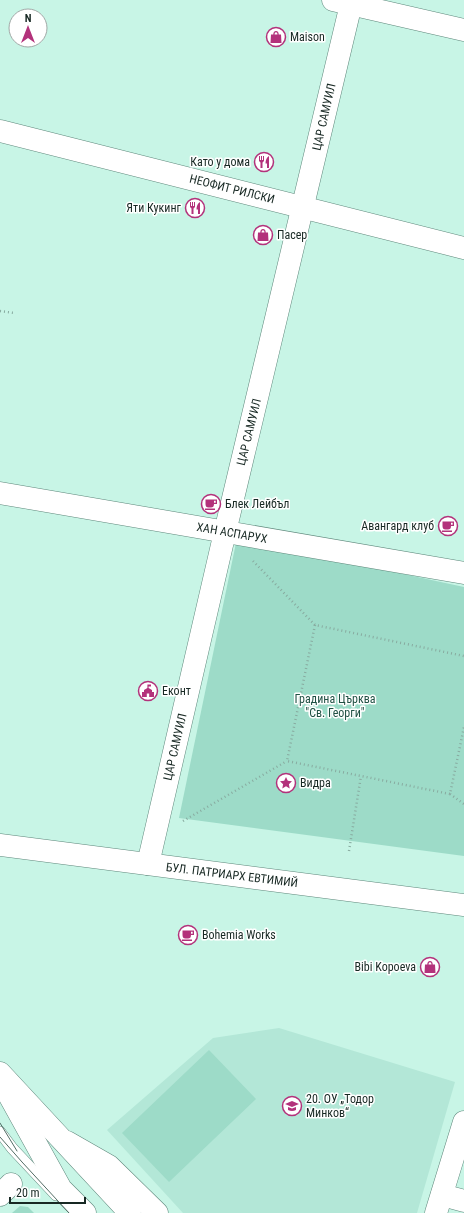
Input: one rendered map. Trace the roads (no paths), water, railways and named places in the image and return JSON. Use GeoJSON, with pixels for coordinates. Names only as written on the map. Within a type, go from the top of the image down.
{"type":"FeatureCollection","features":[{"type":"Feature","properties":{"kind":"street"},"geometry":{"type":"LineString","coordinates":[[345,1],[464,30]]}},
{"type":"Feature","properties":{"kind":"street","name":"ЦАР САМУИЛ"},"geometry":{"type":"LineString","coordinates":[[148,864],[225,532],[303,207],[345,1]]}},
{"type":"Feature","properties":{"kind":"street","name":"НЕОФИТ РИЛСКИ"},"geometry":{"type":"LineString","coordinates":[[0,131],[464,248]]}},
{"type":"Feature","properties":{"kind":"street","name":"ХАН АСПАРУХ"},"geometry":{"type":"LineString","coordinates":[[0,493],[464,573]]}},
{"type":"Feature","properties":{"kind":"street","name":"БУЛ. ПАТРИАРХ ЕВТИМИЙ"},"geometry":{"type":"LineString","coordinates":[[0,845],[464,906]]}},
{"type":"Feature","properties":{"kind":"street"},"geometry":{"type":"LineString","coordinates":[[0,1073],[130,1213]]}},
{"type":"Feature","properties":{"kind":"street"},"geometry":{"type":"LineString","coordinates":[[0,1080],[61,1189],[84,1213]]}},
{"type":"Feature","properties":{"kind":"street"},"geometry":{"type":"LineString","coordinates":[[464,1122],[439,1204],[464,1200]]}},
{"type":"Feature","properties":{"kind":"street"},"geometry":{"type":"LineString","coordinates":[[59,1137],[109,1166],[157,1213]]}},
{"type":"Feature","properties":{"kind":"lane"},"geometry":{"type":"LineString","coordinates":[[0,1132],[12,1148],[72,1213]]}},
{"type":"Feature","properties":{"kind":"tram line"},"geometry":{"type":"LineString","coordinates":[[0,1123],[17,1151]]}},
{"type":"Feature","properties":{"kind":"tram line"},"geometry":{"type":"LineString","coordinates":[[0,1137],[69,1213]]}},
{"type":"Feature","properties":{"kind":"place","name":"Maison"},"geometry":{"type":"Point","coordinates":[276,37]}},
{"type":"Feature","properties":{"kind":"place","name":"Като у дома"},"geometry":{"type":"Point","coordinates":[264,162]}},
{"type":"Feature","properties":{"kind":"place","name":"Яти Кукинг"},"geometry":{"type":"Point","coordinates":[195,208]}},
{"type":"Feature","properties":{"kind":"place","name":"Пасер"},"geometry":{"type":"Point","coordinates":[263,235]}},
{"type":"Feature","properties":{"kind":"place","name":"Блек Лейбъл"},"geometry":{"type":"Point","coordinates":[211,504]}},
{"type":"Feature","properties":{"kind":"place","name":"Авангард клуб"},"geometry":{"type":"Point","coordinates":[448,526]}},
{"type":"Feature","properties":{"kind":"place","name":"Еконт"},"geometry":{"type":"Point","coordinates":[148,691]}},
{"type":"Feature","properties":{"kind":"place","name":"Видра"},"geometry":{"type":"Point","coordinates":[286,783]}},
{"type":"Feature","properties":{"kind":"place","name":"Bohemia Works"},"geometry":{"type":"Point","coordinates":[188,935]}},
{"type":"Feature","properties":{"kind":"place","name":"Bibi Kopoeva"},"geometry":{"type":"Point","coordinates":[430,967]}},
{"type":"Feature","properties":{"kind":"place","name":"20. ОУ „Тодор Минков“"},"geometry":{"type":"Point","coordinates":[292,1106]}},
{"type":"Feature","properties":{"kind":"park label","name":"Градина Църква \"Св. Георги\""},"geometry":{"type":"Point","coordinates":[335,706]}}]}
